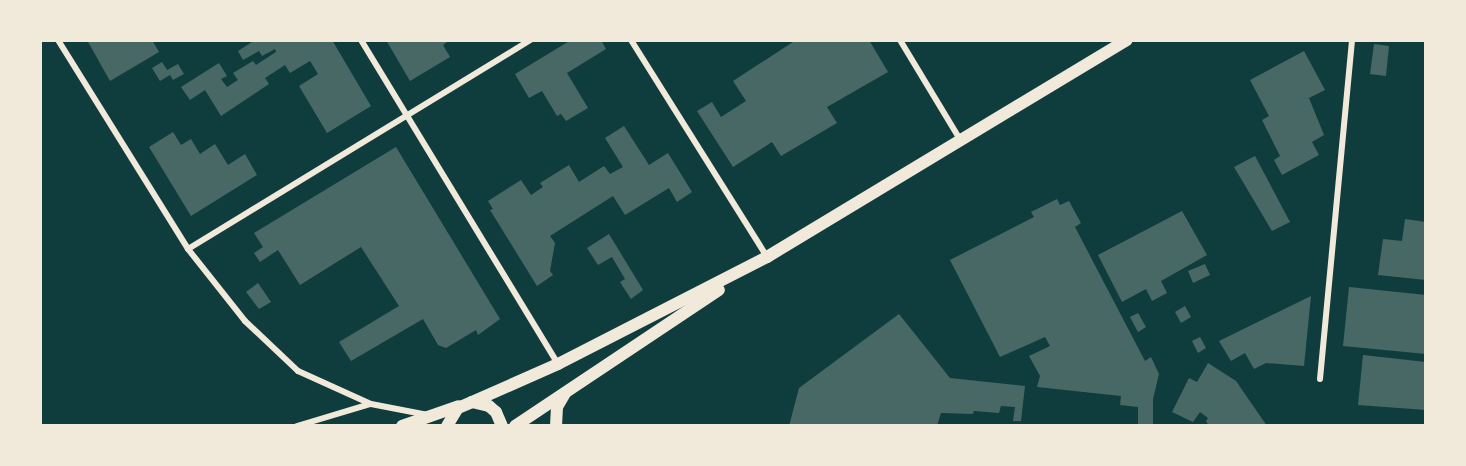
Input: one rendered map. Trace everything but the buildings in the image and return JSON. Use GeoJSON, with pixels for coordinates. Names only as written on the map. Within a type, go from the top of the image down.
{"type":"FeatureCollection","features":[{"type":"Feature","properties":{"kind":"main road"},"geometry":{"type":"LineString","coordinates":[[515,426],[768,257],[1127,40]]}},
{"type":"Feature","properties":{"kind":"main road"},"geometry":{"type":"LineString","coordinates":[[402,426],[468,403],[558,364],[768,257]]}},
{"type":"Feature","properties":{"kind":"main road"},"geometry":{"type":"LineString","coordinates":[[556,426],[558,407],[565,392]]}},
{"type":"Feature","properties":{"kind":"main road"},"geometry":{"type":"LineString","coordinates":[[447,426],[453,413],[468,403],[489,406],[503,424]]}},
{"type":"Feature","properties":{"kind":"street"},"geometry":{"type":"LineString","coordinates":[[58,40],[188,249],[245,321],[298,371],[371,404],[431,415]]}},
{"type":"Feature","properties":{"kind":"street"},"geometry":{"type":"LineString","coordinates":[[361,40],[406,118],[558,364]]}},
{"type":"Feature","properties":{"kind":"street"},"geometry":{"type":"LineString","coordinates":[[188,249],[531,40]]}},
{"type":"Feature","properties":{"kind":"street"},"geometry":{"type":"LineString","coordinates":[[631,40],[768,257]]}},
{"type":"Feature","properties":{"kind":"street"},"geometry":{"type":"LineString","coordinates":[[900,40],[961,142]]}},
{"type":"Feature","properties":{"kind":"street"},"geometry":{"type":"LineString","coordinates":[[1320,379],[1352,40]]}},
{"type":"Feature","properties":{"kind":"street"},"geometry":{"type":"LineString","coordinates":[[297,426],[371,404]]}}]}
